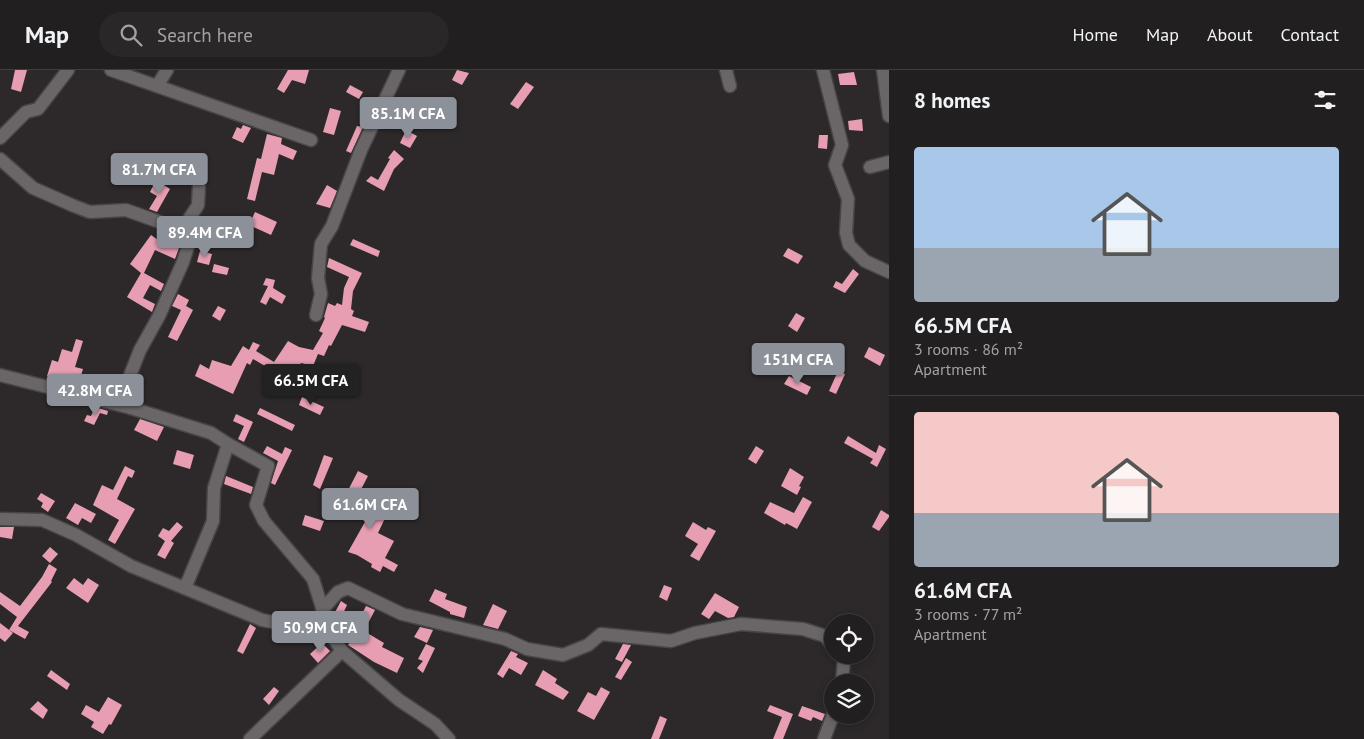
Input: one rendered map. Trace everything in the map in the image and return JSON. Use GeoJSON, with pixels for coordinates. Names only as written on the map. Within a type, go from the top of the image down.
{"type":"FeatureCollection","features":[{"type":"Feature","properties":{"kind":"street"},"geometry":{"type":"LineString","coordinates":[[0,138],[26,112],[38,109],[68,70]]}},
{"type":"Feature","properties":{"kind":"street"},"geometry":{"type":"LineString","coordinates":[[111,70],[311,140]]}},
{"type":"Feature","properties":{"kind":"street"},"geometry":{"type":"LineString","coordinates":[[157,86],[167,70]]}},
{"type":"Feature","properties":{"kind":"street"},"geometry":{"type":"LineString","coordinates":[[316,315],[321,294],[318,278],[321,244],[340,207],[376,115],[399,70]]}},
{"type":"Feature","properties":{"kind":"street"},"geometry":{"type":"LineString","coordinates":[[726,70],[730,86]]}},
{"type":"Feature","properties":{"kind":"street"},"geometry":{"type":"LineString","coordinates":[[823,70],[842,145],[835,164],[848,199],[846,233],[849,245],[865,261],[889,272]]}},
{"type":"Feature","properties":{"kind":"street"},"geometry":{"type":"LineString","coordinates":[[883,70],[889,116]]}},
{"type":"Feature","properties":{"kind":"street"},"geometry":{"type":"LineString","coordinates":[[0,159],[33,188],[74,206],[90,212],[126,210],[185,231]]}},
{"type":"Feature","properties":{"kind":"street"},"geometry":{"type":"LineString","coordinates":[[870,167],[889,162]]}},
{"type":"Feature","properties":{"kind":"street"},"geometry":{"type":"LineString","coordinates":[[131,408],[129,378],[140,350],[159,316],[183,262],[189,243],[185,231],[187,222],[198,204],[199,186]]}},
{"type":"Feature","properties":{"kind":"street"},"geometry":{"type":"LineString","coordinates":[[0,375],[131,408],[211,433],[268,466],[256,505],[264,521],[313,579],[330,632],[342,651],[399,700],[435,724],[449,739]]}},
{"type":"Feature","properties":{"kind":"street"},"geometry":{"type":"LineString","coordinates":[[185,588],[213,521],[214,488],[228,444]]}},
{"type":"Feature","properties":{"kind":"street"},"geometry":{"type":"LineString","coordinates":[[0,519],[42,520],[76,534],[131,566],[262,620],[330,632]]}},
{"type":"Feature","properties":{"kind":"street"},"geometry":{"type":"LineString","coordinates":[[322,610],[338,592],[348,588],[402,614],[505,639],[527,649],[563,655],[588,644],[601,634],[672,641],[695,633],[741,624],[803,629],[824,636]]}},
{"type":"Feature","properties":{"kind":"street"},"geometry":{"type":"LineString","coordinates":[[250,739],[342,651]]}},
{"type":"Feature","properties":{"kind":"street"},"geometry":{"type":"LineString","coordinates":[[824,739],[830,724]]}},
{"type":"Feature","properties":{"kind":"building"},"geometry":{"type":"Polygon","coordinates":[[[15,70],[27,70],[21,92],[11,89],[15,70]]]}},
{"type":"Feature","properties":{"kind":"building"},"geometry":{"type":"Polygon","coordinates":[[[288,70],[309,70],[305,84],[292,80],[284,93],[277,89],[288,70]]]}},
{"type":"Feature","properties":{"kind":"building"},"geometry":{"type":"Polygon","coordinates":[[[457,70],[469,73],[462,85],[452,80],[457,70]]]}},
{"type":"Feature","properties":{"kind":"building"},"geometry":{"type":"Polygon","coordinates":[[[854,72],[857,85],[840,85],[838,74],[854,72]]]}},
{"type":"Feature","properties":{"kind":"building"},"geometry":{"type":"Polygon","coordinates":[[[526,82],[534,87],[518,109],[510,104],[526,82]]]}},
{"type":"Feature","properties":{"kind":"building"},"geometry":{"type":"Polygon","coordinates":[[[350,85],[363,92],[359,99],[346,92],[350,85]]]}},
{"type":"Feature","properties":{"kind":"building"},"geometry":{"type":"Polygon","coordinates":[[[330,108],[341,111],[334,135],[323,132],[330,108]]]}},
{"type":"Feature","properties":{"kind":"building"},"geometry":{"type":"Polygon","coordinates":[[[862,119],[863,131],[849,130],[848,121],[862,119]]]}},
{"type":"Feature","properties":{"kind":"building"},"geometry":{"type":"Polygon","coordinates":[[[243,125],[251,128],[243,143],[232,138],[237,127],[241,129],[243,125]]]}},
{"type":"Feature","properties":{"kind":"building"},"geometry":{"type":"Polygon","coordinates":[[[357,126],[363,127],[351,153],[346,151],[357,126]]]}},
{"type":"Feature","properties":{"kind":"building"},"geometry":{"type":"Polygon","coordinates":[[[406,130],[417,136],[410,148],[400,143],[406,130]]]}},
{"type":"Feature","properties":{"kind":"building"},"geometry":{"type":"Polygon","coordinates":[[[267,134],[282,138],[281,144],[297,151],[293,160],[279,154],[274,175],[262,172],[255,201],[247,199],[257,158],[261,159],[267,134]]]}},
{"type":"Feature","properties":{"kind":"building"},"geometry":{"type":"Polygon","coordinates":[[[819,135],[828,135],[827,149],[818,148],[819,135]]]}},
{"type":"Feature","properties":{"kind":"building"},"geometry":{"type":"Polygon","coordinates":[[[394,150],[404,159],[394,169],[384,191],[366,181],[371,176],[378,180],[390,159],[388,158],[394,150]]]}},
{"type":"Feature","properties":{"kind":"building"},"geometry":{"type":"Polygon","coordinates":[[[156,180],[170,189],[157,212],[149,209],[157,196],[150,192],[156,180]]]}},
{"type":"Feature","properties":{"kind":"building"},"geometry":{"type":"Polygon","coordinates":[[[327,185],[337,191],[330,208],[316,204],[327,185]]]}},
{"type":"Feature","properties":{"kind":"building"},"geometry":{"type":"Polygon","coordinates":[[[255,212],[277,222],[271,235],[249,225],[255,212]]]}},
{"type":"Feature","properties":{"kind":"building"},"geometry":{"type":"Polygon","coordinates":[[[151,235],[161,242],[162,239],[168,242],[167,245],[179,248],[175,259],[155,250],[144,273],[164,284],[161,291],[150,285],[143,298],[155,304],[152,312],[127,297],[141,273],[130,264],[151,235]]]}},
{"type":"Feature","properties":{"kind":"building"},"geometry":{"type":"Polygon","coordinates":[[[353,239],[380,251],[378,257],[350,245],[353,239]]]}},
{"type":"Feature","properties":{"kind":"building"},"geometry":{"type":"Polygon","coordinates":[[[788,248],[803,256],[798,264],[783,256],[788,248]]]}},
{"type":"Feature","properties":{"kind":"building"},"geometry":{"type":"Polygon","coordinates":[[[200,251],[212,254],[209,265],[197,262],[200,251]]]}},
{"type":"Feature","properties":{"kind":"building"},"geometry":{"type":"Polygon","coordinates":[[[329,258],[362,273],[353,291],[351,309],[354,311],[352,316],[369,322],[365,332],[342,325],[324,356],[318,354],[313,366],[301,363],[294,381],[253,359],[250,365],[247,363],[233,394],[195,376],[200,364],[209,369],[212,360],[231,366],[243,346],[249,350],[253,342],[260,345],[256,351],[274,362],[288,341],[299,347],[313,350],[323,333],[319,331],[325,318],[328,303],[335,306],[337,303],[342,305],[344,288],[349,277],[327,267],[329,258]]]}},
{"type":"Feature","properties":{"kind":"building"},"geometry":{"type":"Polygon","coordinates":[[[214,264],[229,268],[227,275],[212,272],[214,264]]]}},
{"type":"Feature","properties":{"kind":"building"},"geometry":{"type":"Polygon","coordinates":[[[853,269],[859,274],[845,293],[833,287],[836,281],[842,284],[853,269]]]}},
{"type":"Feature","properties":{"kind":"building"},"geometry":{"type":"Polygon","coordinates":[[[266,278],[275,280],[273,288],[286,296],[282,304],[270,297],[266,305],[260,302],[268,286],[263,285],[266,278]]]}},
{"type":"Feature","properties":{"kind":"building"},"geometry":{"type":"Polygon","coordinates":[[[178,294],[189,300],[186,306],[193,310],[177,341],[168,337],[181,310],[172,306],[178,294]]]}},
{"type":"Feature","properties":{"kind":"building"},"geometry":{"type":"Polygon","coordinates":[[[218,306],[226,310],[220,321],[212,316],[218,306]]]}},
{"type":"Feature","properties":{"kind":"building"},"geometry":{"type":"Polygon","coordinates":[[[796,313],[805,318],[797,332],[788,326],[796,313]]]}},
{"type":"Feature","properties":{"kind":"building"},"geometry":{"type":"Polygon","coordinates":[[[76,339],[83,341],[75,367],[83,369],[78,386],[47,376],[52,360],[58,362],[62,349],[72,352],[76,339]]]}},
{"type":"Feature","properties":{"kind":"building"},"geometry":{"type":"Polygon","coordinates":[[[869,347],[885,355],[880,366],[864,357],[869,347]]]}},
{"type":"Feature","properties":{"kind":"building"},"geometry":{"type":"Polygon","coordinates":[[[838,371],[845,374],[836,394],[829,391],[838,371]]]}},
{"type":"Feature","properties":{"kind":"building"},"geometry":{"type":"Polygon","coordinates":[[[109,374],[118,376],[112,395],[104,393],[109,374]]]}},
{"type":"Feature","properties":{"kind":"building"},"geometry":{"type":"Polygon","coordinates":[[[789,376],[811,387],[807,395],[784,384],[789,376]]]}},
{"type":"Feature","properties":{"kind":"building"},"geometry":{"type":"Polygon","coordinates":[[[302,397],[324,407],[320,415],[299,405],[302,397]]]}},
{"type":"Feature","properties":{"kind":"building"},"geometry":{"type":"Polygon","coordinates":[[[95,407],[108,411],[107,415],[100,413],[94,425],[84,421],[87,415],[91,416],[95,407]]]}},
{"type":"Feature","properties":{"kind":"building"},"geometry":{"type":"Polygon","coordinates":[[[260,408],[295,425],[292,431],[257,414],[260,408]]]}},
{"type":"Feature","properties":{"kind":"building"},"geometry":{"type":"Polygon","coordinates":[[[236,414],[253,422],[244,442],[238,439],[244,426],[233,421],[236,414]]]}},
{"type":"Feature","properties":{"kind":"building"},"geometry":{"type":"Polygon","coordinates":[[[140,419],[164,427],[157,441],[134,430],[140,419]]]}},
{"type":"Feature","properties":{"kind":"building"},"geometry":{"type":"Polygon","coordinates":[[[848,436],[876,453],[879,445],[886,449],[877,467],[870,463],[873,459],[844,443],[848,436]]]}},
{"type":"Feature","properties":{"kind":"building"},"geometry":{"type":"Polygon","coordinates":[[[267,446],[282,454],[285,447],[292,450],[275,485],[271,483],[278,461],[263,453],[267,446]]]}},
{"type":"Feature","properties":{"kind":"building"},"geometry":{"type":"Polygon","coordinates":[[[756,446],[764,451],[756,464],[748,459],[756,446]]]}},
{"type":"Feature","properties":{"kind":"building"},"geometry":{"type":"Polygon","coordinates":[[[177,450],[194,455],[190,469],[173,464],[177,450]]]}},
{"type":"Feature","properties":{"kind":"building"},"geometry":{"type":"Polygon","coordinates":[[[324,455],[333,458],[320,489],[313,485],[324,455]]]}},
{"type":"Feature","properties":{"kind":"building"},"geometry":{"type":"Polygon","coordinates":[[[125,466],[135,471],[132,478],[128,476],[117,499],[135,509],[115,544],[108,540],[119,520],[93,505],[102,485],[113,490],[125,466]]]}},
{"type":"Feature","properties":{"kind":"building"},"geometry":{"type":"Polygon","coordinates":[[[790,468],[804,477],[797,495],[781,486],[790,468]]]}},
{"type":"Feature","properties":{"kind":"building"},"geometry":{"type":"Polygon","coordinates":[[[358,471],[368,476],[356,499],[388,512],[378,533],[394,541],[385,558],[398,565],[394,572],[383,566],[380,572],[371,567],[372,564],[348,552],[370,513],[343,500],[358,471]]]}},
{"type":"Feature","properties":{"kind":"building"},"geometry":{"type":"Polygon","coordinates":[[[226,476],[253,487],[251,494],[224,484],[226,476]]]}},
{"type":"Feature","properties":{"kind":"building"},"geometry":{"type":"Polygon","coordinates":[[[41,493],[55,501],[48,512],[41,507],[43,503],[37,499],[41,493]]]}},
{"type":"Feature","properties":{"kind":"building"},"geometry":{"type":"Polygon","coordinates":[[[803,497],[812,502],[797,529],[786,523],[785,525],[764,513],[770,502],[794,513],[803,497]]]}},
{"type":"Feature","properties":{"kind":"building"},"geometry":{"type":"Polygon","coordinates":[[[75,503],[96,514],[91,523],[82,518],[78,525],[66,518],[75,503]]]}},
{"type":"Feature","properties":{"kind":"building"},"geometry":{"type":"Polygon","coordinates":[[[881,510],[889,515],[889,517],[879,531],[872,527],[881,510]]]}},
{"type":"Feature","properties":{"kind":"building"},"geometry":{"type":"Polygon","coordinates":[[[305,515],[324,521],[320,531],[302,525],[305,515]]]}},
{"type":"Feature","properties":{"kind":"building"},"geometry":{"type":"Polygon","coordinates":[[[177,522],[183,527],[171,541],[174,543],[165,559],[157,555],[165,541],[158,536],[163,528],[169,531],[177,522]]]}},
{"type":"Feature","properties":{"kind":"building"},"geometry":{"type":"Polygon","coordinates":[[[693,522],[706,530],[708,527],[716,531],[699,561],[690,556],[698,544],[685,536],[693,522]]]}},
{"type":"Feature","properties":{"kind":"building"},"geometry":{"type":"Polygon","coordinates":[[[0,527],[14,527],[12,539],[0,537],[0,527]]]}},
{"type":"Feature","properties":{"kind":"building"},"geometry":{"type":"Polygon","coordinates":[[[50,547],[58,554],[50,563],[42,556],[50,547]]]}},
{"type":"Feature","properties":{"kind":"building"},"geometry":{"type":"Polygon","coordinates":[[[49,564],[57,569],[52,582],[18,626],[29,632],[25,639],[9,630],[17,617],[0,604],[0,592],[20,606],[42,577],[49,564]]]}},
{"type":"Feature","properties":{"kind":"building"},"geometry":{"type":"Polygon","coordinates":[[[74,578],[83,585],[88,578],[99,585],[88,603],[66,588],[74,578]]]}},
{"type":"Feature","properties":{"kind":"building"},"geometry":{"type":"Polygon","coordinates":[[[664,585],[672,588],[667,601],[659,597],[664,585]]]}},
{"type":"Feature","properties":{"kind":"building"},"geometry":{"type":"Polygon","coordinates":[[[435,589],[447,594],[445,599],[467,607],[464,618],[450,614],[450,612],[429,601],[435,589]]]}},
{"type":"Feature","properties":{"kind":"building"},"geometry":{"type":"Polygon","coordinates":[[[715,593],[739,607],[734,617],[728,618],[715,611],[709,619],[701,614],[715,593]]]}},
{"type":"Feature","properties":{"kind":"building"},"geometry":{"type":"Polygon","coordinates":[[[341,601],[347,605],[340,620],[333,616],[341,601]]]}},
{"type":"Feature","properties":{"kind":"building"},"geometry":{"type":"Polygon","coordinates":[[[493,604],[507,611],[498,629],[483,625],[493,604]]]}},
{"type":"Feature","properties":{"kind":"building"},"geometry":{"type":"Polygon","coordinates":[[[366,606],[375,610],[364,631],[384,643],[382,647],[404,658],[397,673],[374,662],[348,645],[364,617],[361,616],[366,606]]]}},
{"type":"Feature","properties":{"kind":"building"},"geometry":{"type":"Polygon","coordinates":[[[0,623],[13,633],[5,642],[0,638],[0,623]]]}},
{"type":"Feature","properties":{"kind":"building"},"geometry":{"type":"Polygon","coordinates":[[[250,624],[256,628],[243,654],[237,651],[250,624]]]}},
{"type":"Feature","properties":{"kind":"building"},"geometry":{"type":"Polygon","coordinates":[[[420,627],[433,630],[427,643],[414,637],[420,627]]]}},
{"type":"Feature","properties":{"kind":"building"},"geometry":{"type":"Polygon","coordinates":[[[322,643],[330,651],[318,663],[310,654],[322,643]]]}},
{"type":"Feature","properties":{"kind":"building"},"geometry":{"type":"Polygon","coordinates":[[[426,644],[435,648],[423,673],[417,668],[423,661],[418,659],[426,644]]]}},
{"type":"Feature","properties":{"kind":"building"},"geometry":{"type":"Polygon","coordinates":[[[623,644],[631,645],[622,662],[615,659],[623,644]]]}},
{"type":"Feature","properties":{"kind":"building"},"geometry":{"type":"Polygon","coordinates":[[[511,651],[518,654],[516,657],[528,663],[521,675],[509,668],[503,678],[497,674],[511,651]]]}},
{"type":"Feature","properties":{"kind":"building"},"geometry":{"type":"Polygon","coordinates":[[[626,658],[632,662],[621,680],[615,677],[626,658]]]}},
{"type":"Feature","properties":{"kind":"building"},"geometry":{"type":"Polygon","coordinates":[[[51,670],[70,684],[67,690],[47,676],[51,670]]]}},
{"type":"Feature","properties":{"kind":"building"},"geometry":{"type":"Polygon","coordinates":[[[543,670],[557,679],[555,683],[569,692],[563,700],[535,685],[543,670]]]}},
{"type":"Feature","properties":{"kind":"building"},"geometry":{"type":"Polygon","coordinates":[[[274,687],[279,691],[269,705],[263,699],[274,687]]]}},
{"type":"Feature","properties":{"kind":"building"},"geometry":{"type":"Polygon","coordinates":[[[601,687],[610,692],[594,720],[577,711],[588,692],[596,696],[601,687]]]}},
{"type":"Feature","properties":{"kind":"building"},"geometry":{"type":"Polygon","coordinates":[[[108,697],[122,705],[111,725],[109,724],[103,734],[91,727],[94,722],[81,714],[86,705],[99,712],[108,697]]]}},
{"type":"Feature","properties":{"kind":"building"},"geometry":{"type":"Polygon","coordinates":[[[38,701],[48,710],[43,719],[30,709],[38,701]]]}},
{"type":"Feature","properties":{"kind":"building"},"geometry":{"type":"Polygon","coordinates":[[[770,705],[793,714],[783,739],[773,739],[782,717],[767,711],[770,705]]]}},
{"type":"Feature","properties":{"kind":"building"},"geometry":{"type":"Polygon","coordinates":[[[802,706],[824,714],[822,721],[813,717],[811,721],[798,716],[802,706]]]}},
{"type":"Feature","properties":{"kind":"building"},"geometry":{"type":"Polygon","coordinates":[[[660,716],[667,719],[659,739],[651,739],[660,716]]]}}]}
